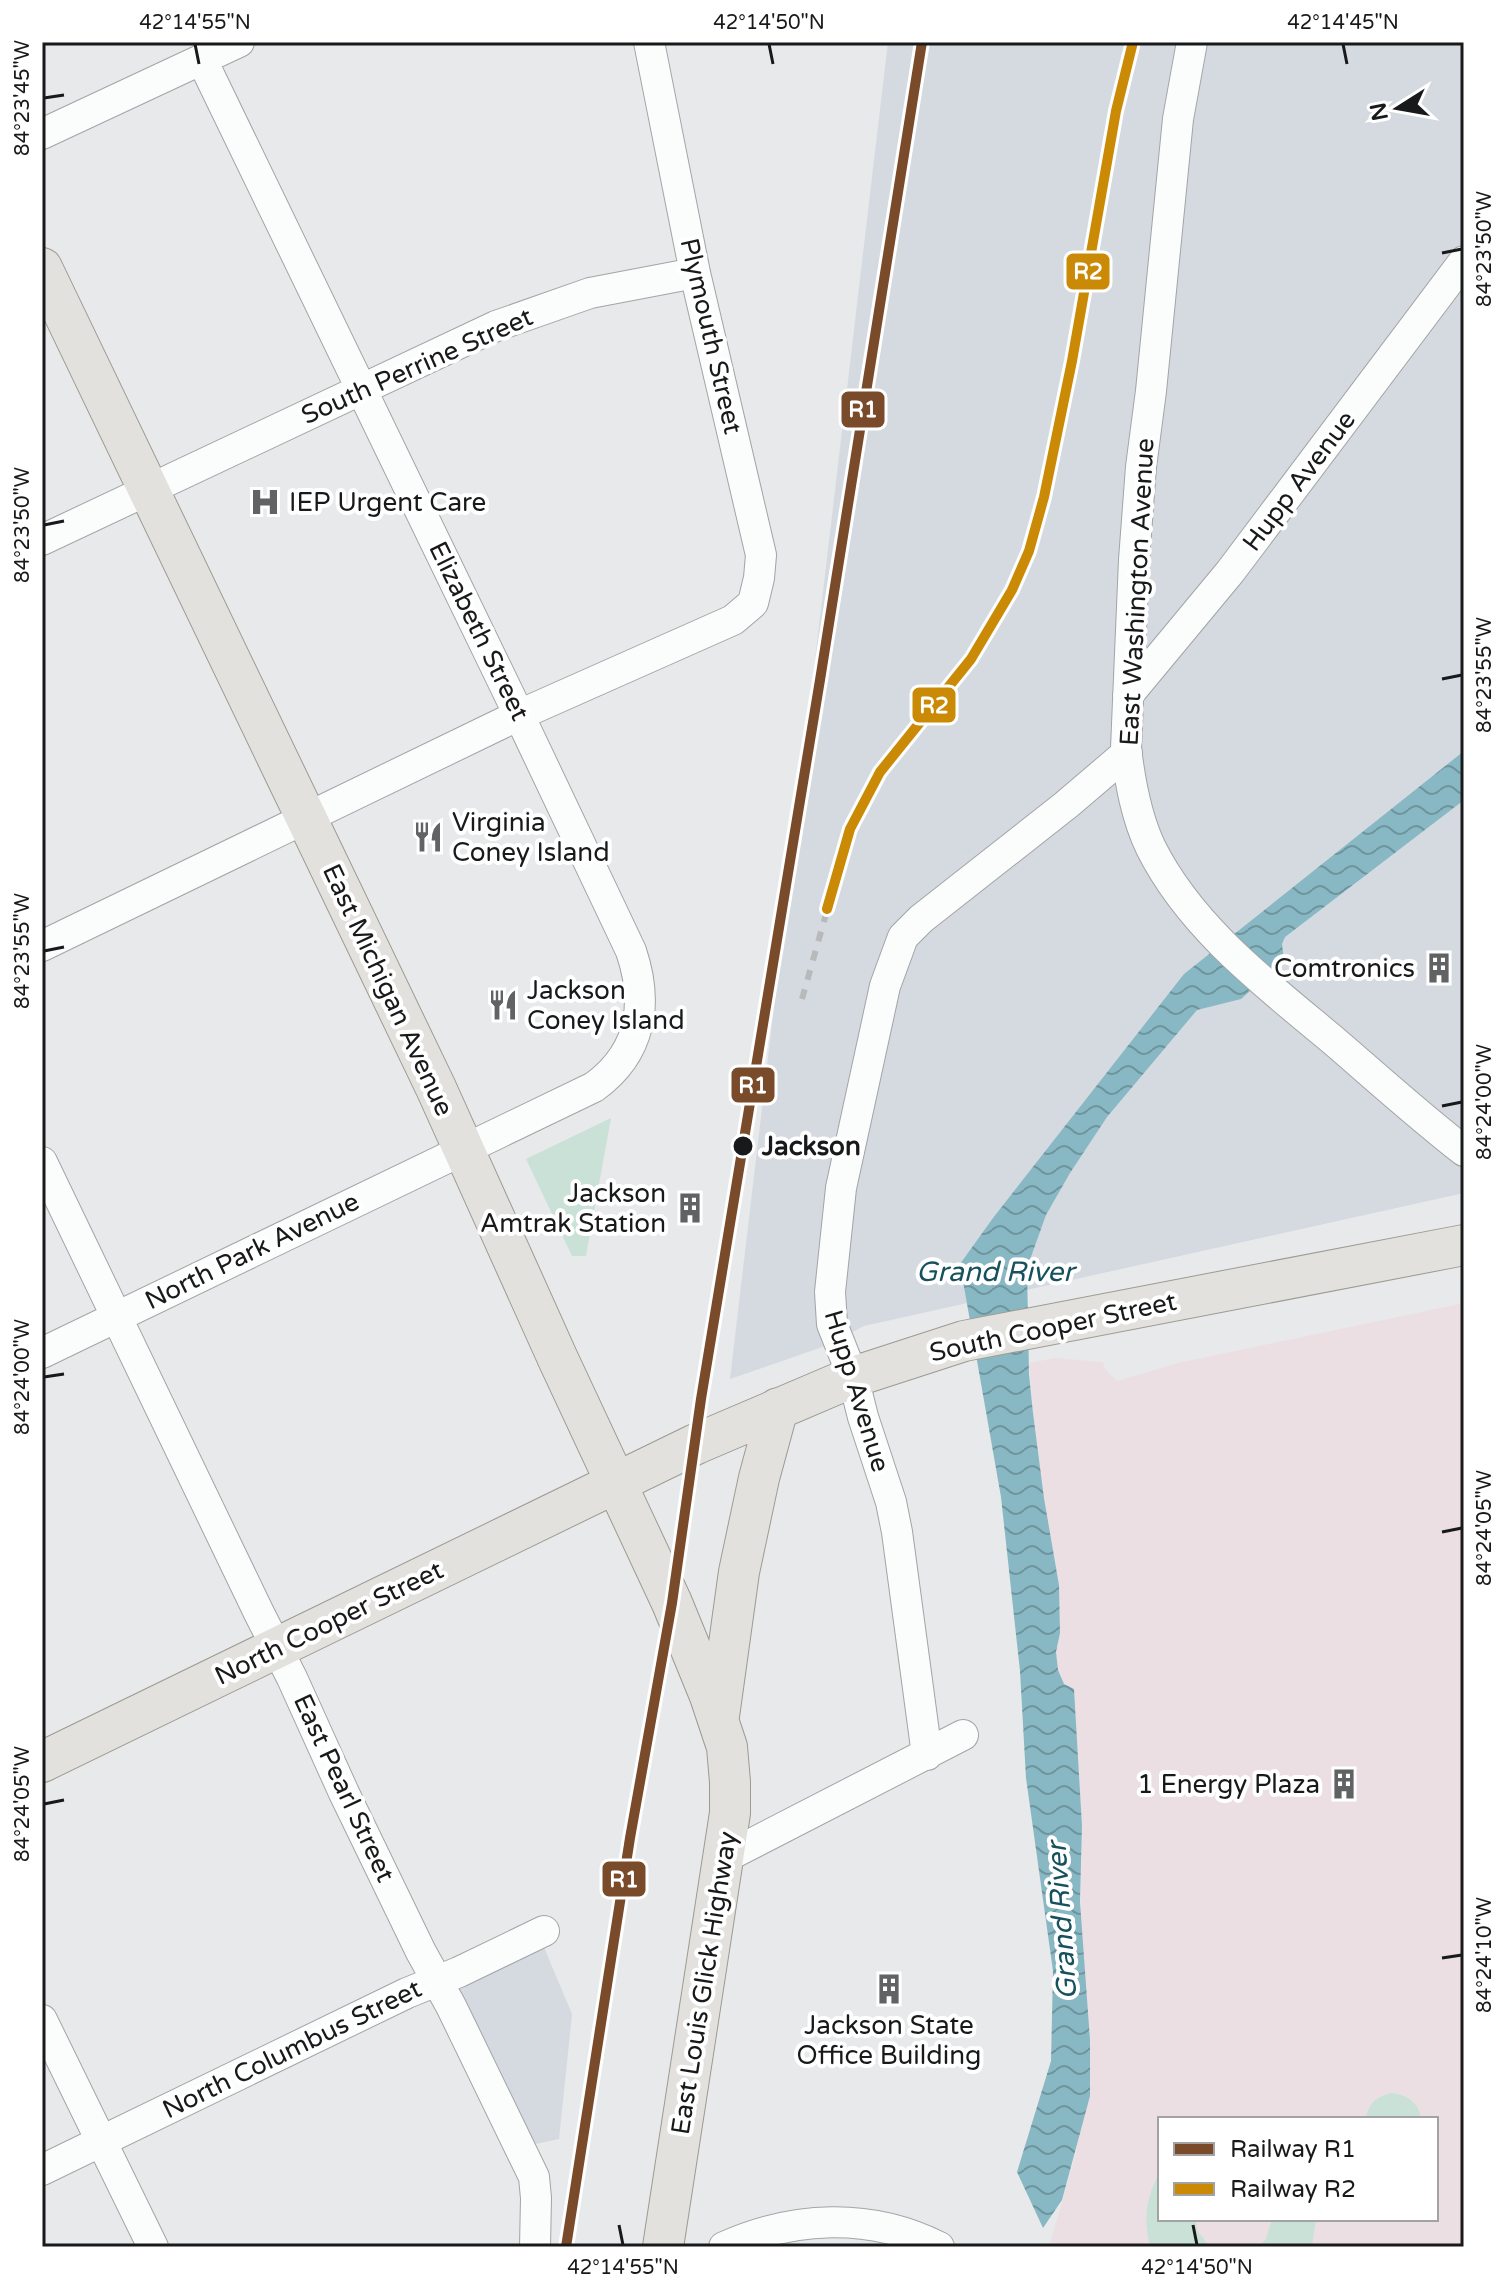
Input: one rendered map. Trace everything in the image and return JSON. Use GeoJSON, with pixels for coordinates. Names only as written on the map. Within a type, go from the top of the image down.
{"type":"FeatureCollection","features":[{"type":"Feature","properties":{"kind":"main road","name":"East Michigan Avenue"},"geometry":{"type":"LineString","coordinates":[[42,268],[436,1088],[672,1603],[719,1720]]}},
{"type":"Feature","properties":{"kind":"main road","name":"South Cooper Street"},"geometry":{"type":"LineString","coordinates":[[616,1483],[706,1439],[853,1377],[964,1341],[1464,1245]]}},
{"type":"Feature","properties":{"kind":"main road"},"geometry":{"type":"LineString","coordinates":[[719,1720],[739,1572],[778,1408]]}},
{"type":"Feature","properties":{"kind":"main road","name":"North Cooper Street"},"geometry":{"type":"LineString","coordinates":[[42,1762],[616,1483]]}},
{"type":"Feature","properties":{"kind":"main road","name":"East Louis Glick Highway"},"geometry":{"type":"LineString","coordinates":[[663,2247],[730,1813],[727,1747],[719,1720]]}},
{"type":"Feature","properties":{"kind":"street"},"geometry":{"type":"LineString","coordinates":[[42,134],[239,42]]}},
{"type":"Feature","properties":{"kind":"street","name":"Plymouth Street"},"geometry":{"type":"LineString","coordinates":[[519,715],[733,620],[753,603],[759,578],[761,555],[695,273],[649,42]]}},
{"type":"Feature","properties":{"kind":"street","name":"East Washington Avenue"},"geometry":{"type":"LineString","coordinates":[[1192,42],[1178,119],[1141,467],[1128,695],[1130,779],[1149,845],[1173,886],[1211,931],[1271,988],[1464,1151]]}},
{"type":"Feature","properties":{"kind":"street","name":"Elizabeth Street"},"geometry":{"type":"LineString","coordinates":[[202,60],[631,951],[641,991],[640,1014],[634,1037]]}},
{"type":"Feature","properties":{"kind":"street","name":"Hupp Avenue"},"geometry":{"type":"LineString","coordinates":[[1128,695],[1230,572],[1464,261]]}},
{"type":"Feature","properties":{"kind":"street","name":"South Perrine Street"},"geometry":{"type":"LineString","coordinates":[[42,540],[496,326],[590,293],[695,273]]}},
{"type":"Feature","properties":{"kind":"street"},"geometry":{"type":"LineString","coordinates":[[42,946],[519,715]]}},
{"type":"Feature","properties":{"kind":"street","name":"Hupp Avenue"},"geometry":{"type":"LineString","coordinates":[[927,1755],[891,1502],[853,1377],[835,1335],[830,1310],[841,1188],[885,986],[903,937],[921,919],[1127,753]]}},
{"type":"Feature","properties":{"kind":"street","name":"North Park Avenue"},"geometry":{"type":"LineString","coordinates":[[42,1353],[594,1087],[613,1071],[634,1037]]}},
{"type":"Feature","properties":{"kind":"street","name":"East Pearl Street"},"geometry":{"type":"LineString","coordinates":[[42,1162],[278,1648],[344,1793],[534,2177],[535,2247]]}},
{"type":"Feature","properties":{"kind":"street"},"geometry":{"type":"LineString","coordinates":[[724,1858],[963,1735]]}},
{"type":"Feature","properties":{"kind":"street","name":"North Columbus Street"},"geometry":{"type":"LineString","coordinates":[[42,2170],[544,1931]]}},
{"type":"Feature","properties":{"kind":"street"},"geometry":{"type":"LineString","coordinates":[[42,2020],[153,2247]]}},
{"type":"Feature","properties":{"kind":"street"},"geometry":{"type":"LineString","coordinates":[[724,2247],[778,2228],[819,2222],[881,2226],[939,2247]]}},
{"type":"Feature","properties":{"kind":"shaded area"},"geometry":{"type":"Polygon","coordinates":[[[888,42],[1464,42],[1464,1193],[864,1326],[828,1345],[730,1379],[888,42]]]}},
{"type":"Feature","properties":{"kind":"shaded area"},"geometry":{"type":"Polygon","coordinates":[[[1464,1303],[1464,2247],[1049,2247],[1077,2149],[1082,1826],[1074,1689],[1064,1685],[1058,1670],[1059,1585],[1044,1497],[1029,1363],[1055,1358],[1103,1362],[1105,1369],[1117,1381],[1178,1363],[1464,1303]]]}},
{"type":"Feature","properties":{"kind":"shaded area"},"geometry":{"type":"Polygon","coordinates":[[[543,1945],[572,2014],[559,2139],[526,2146],[452,1989],[543,1945]]]}},
{"type":"Feature","properties":{"kind":"green space"},"geometry":{"type":"Polygon","coordinates":[[[611,1118],[586,1256],[572,1256],[526,1159],[611,1118]]]}},
{"type":"Feature","properties":{"kind":"green space"},"geometry":{"type":"Polygon","coordinates":[[[1392,2093],[1403,2096],[1418,2108],[1420,2117],[1367,2117],[1374,2101],[1392,2093]]]}},
{"type":"Feature","properties":{"kind":"green space"},"geometry":{"type":"Polygon","coordinates":[[[1158,2176],[1158,2221],[1196,2221],[1197,2230],[1210,2247],[1150,2247],[1147,2208],[1158,2176]]]}},
{"type":"Feature","properties":{"kind":"green space"},"geometry":{"type":"Polygon","coordinates":[[[1271,2221],[1316,2221],[1312,2247],[1258,2247],[1266,2239],[1271,2221]]]}},
{"type":"Feature","properties":{"kind":"water","name":"Grand River"},"geometry":{"type":"Polygon","coordinates":[[[1464,751],[1464,800],[1285,937],[1282,944],[1284,961],[1241,999],[1197,1010],[1107,1117],[1070,1173],[1046,1215],[1027,1268],[1029,1374],[1044,1498],[1059,1585],[1058,1670],[1064,1684],[1074,1689],[1082,1826],[1080,1902],[1090,2040],[1090,2096],[1062,2200],[1043,2228],[1017,2172],[1051,2061],[1053,1971],[1026,1778],[1020,1671],[1001,1497],[960,1264],[1184,974],[1464,751]]]}},
{"type":"Feature","properties":{"kind":"railway"},"geometry":{"type":"LineString","coordinates":[[802,999],[850,829],[880,772],[971,659],[1012,590],[1029,551],[1044,497],[1072,361],[1116,111],[1133,42]]}},
{"type":"Feature","properties":{"kind":"rail line","name":"R1"},"geometry":{"type":"LineString","coordinates":[[566,2247],[922,42]]}},
{"type":"Feature","properties":{"kind":"rail line","name":"R2"},"geometry":{"type":"LineString","coordinates":[[827,909],[850,829],[880,772],[971,659],[1012,590],[1029,551],[1044,497],[1072,361],[1116,111],[1133,42]]}},
{"type":"Feature","properties":{"kind":"place","name":"IEP Urgent Care"},"geometry":{"type":"Point","coordinates":[265,502]}},
{"type":"Feature","properties":{"kind":"place","name":"Virginia Coney Island"},"geometry":{"type":"Point","coordinates":[428,837]}},
{"type":"Feature","properties":{"kind":"place","name":"Comtronics"},"geometry":{"type":"Point","coordinates":[1439,968]}},
{"type":"Feature","properties":{"kind":"place","name":"Jackson Coney Island"},"geometry":{"type":"Point","coordinates":[503,1005]}},
{"type":"Feature","properties":{"kind":"place","name":"Jackson"},"geometry":{"type":"Point","coordinates":[743,1146]}},
{"type":"Feature","properties":{"kind":"place","name":"Jackson Amtrak Station"},"geometry":{"type":"Point","coordinates":[690,1208]}},
{"type":"Feature","properties":{"kind":"place","name":"1 Energy Plaza"},"geometry":{"type":"Point","coordinates":[1344,1784]}},
{"type":"Feature","properties":{"kind":"place","name":"Jackson State Office Building"},"geometry":{"type":"Point","coordinates":[889,1989]}}]}
